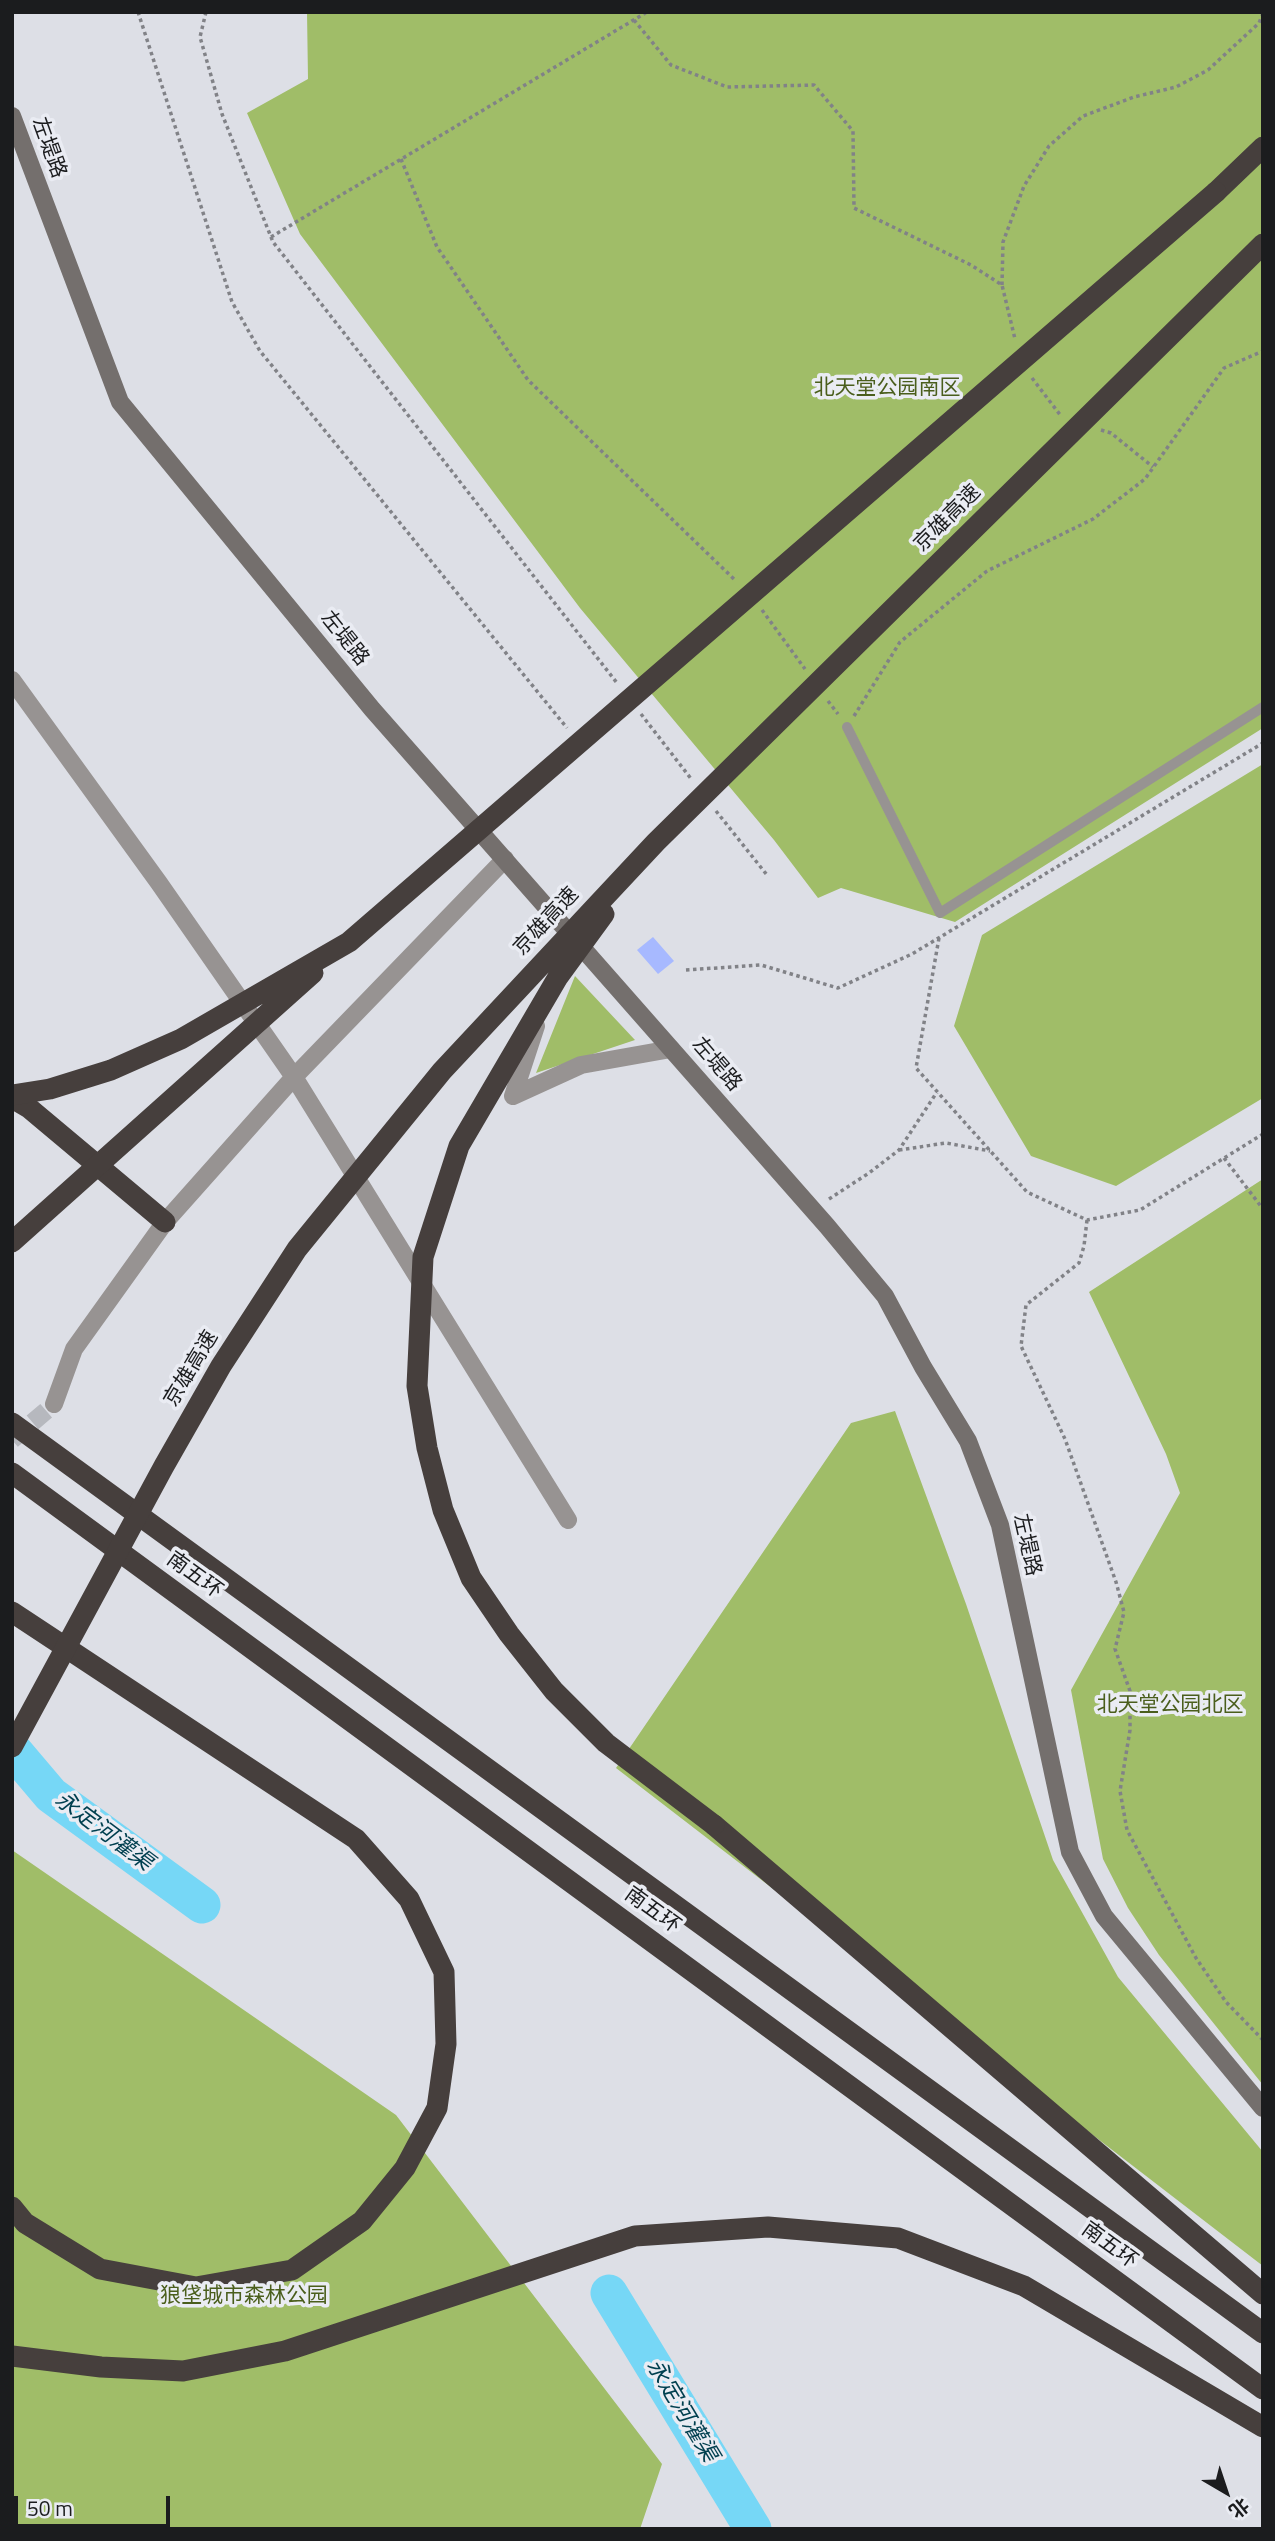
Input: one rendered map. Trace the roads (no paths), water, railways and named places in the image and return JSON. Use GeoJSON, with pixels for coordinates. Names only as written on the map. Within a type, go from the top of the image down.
{"type":"FeatureCollection","features":[{"type":"Feature","properties":{"kind":"highway"},"geometry":{"type":"LineString","coordinates":[[12,1242],[349,942],[1216,192],[1263,147]]}},
{"type":"Feature","properties":{"kind":"highway","name":"京雄高速"},"geometry":{"type":"LineString","coordinates":[[12,1747],[208,1388],[297,1249],[442,1071],[656,842],[1263,244]]}},
{"type":"Feature","properties":{"kind":"highway"},"geometry":{"type":"LineString","coordinates":[[656,842],[558,977],[459,1146],[423,1257],[417,1386],[427,1448],[443,1510],[471,1578],[554,1691],[606,1743],[714,1825],[1263,2294]]}},
{"type":"Feature","properties":{"kind":"highway"},"geometry":{"type":"LineString","coordinates":[[12,1096],[50,1089],[111,1070],[181,1039],[349,942]]}},
{"type":"Feature","properties":{"kind":"highway"},"geometry":{"type":"LineString","coordinates":[[12,1096],[164,1222]]}},
{"type":"Feature","properties":{"kind":"highway","name":"南五环"},"geometry":{"type":"LineString","coordinates":[[12,1423],[1263,2333]]}},
{"type":"Feature","properties":{"kind":"highway","name":"南五环"},"geometry":{"type":"LineString","coordinates":[[12,1473],[1263,2389]]}},
{"type":"Feature","properties":{"kind":"highway"},"geometry":{"type":"LineString","coordinates":[[12,1612],[356,1839],[410,1899],[444,1972],[446,2044],[437,2108],[405,2168],[362,2221],[292,2270],[196,2287],[100,2269],[25,2223],[12,2207]]}},
{"type":"Feature","properties":{"kind":"highway"},"geometry":{"type":"LineString","coordinates":[[12,2356],[101,2367],[183,2371],[285,2351],[635,2236],[768,2227],[898,2238],[1024,2286],[1263,2427]]}},
{"type":"Feature","properties":{"kind":"main road","name":"左堤路"},"geometry":{"type":"LineString","coordinates":[[12,116],[120,402],[372,709],[813,1210],[884,1296],[968,1441],[1000,1525],[1070,1852],[1104,1916],[1263,2108]]}},
{"type":"Feature","properties":{"kind":"street"},"geometry":{"type":"LineString","coordinates":[[12,680],[159,883],[294,1077],[568,1520]]}},
{"type":"Feature","properties":{"kind":"street"},"geometry":{"type":"LineString","coordinates":[[54,1404],[74,1349],[164,1222],[294,1077],[505,859]]}},
{"type":"Feature","properties":{"kind":"street"},"geometry":{"type":"LineString","coordinates":[[559,921],[541,1012],[513,1096],[582,1065],[671,1049]]}},
{"type":"Feature","properties":{"kind":"lane"},"geometry":{"type":"LineString","coordinates":[[847,727],[940,913],[1263,707]]}},
{"type":"Feature","properties":{"kind":"waterway","name":"永定河灌渠"},"geometry":{"type":"LineString","coordinates":[[12,1749],[51,1795],[202,1905]]}},
{"type":"Feature","properties":{"kind":"waterway","name":"永定河灌渠"},"geometry":{"type":"LineString","coordinates":[[609,2293],[753,2529]]}},
{"type":"Feature","properties":{"kind":"tunnel"},"geometry":{"type":"LineString","coordinates":[[12,1440],[54,1404]]}},
{"type":"Feature","properties":{"kind":"park label","name":"北天堂公园南区"},"geometry":{"type":"Point","coordinates":[887,389]}},
{"type":"Feature","properties":{"kind":"park label","name":"北天堂公园北区"},"geometry":{"type":"Point","coordinates":[1170,1706]}},
{"type":"Feature","properties":{"kind":"park label","name":"狼垡城市森林公园"},"geometry":{"type":"Point","coordinates":[244,2297]}}]}
